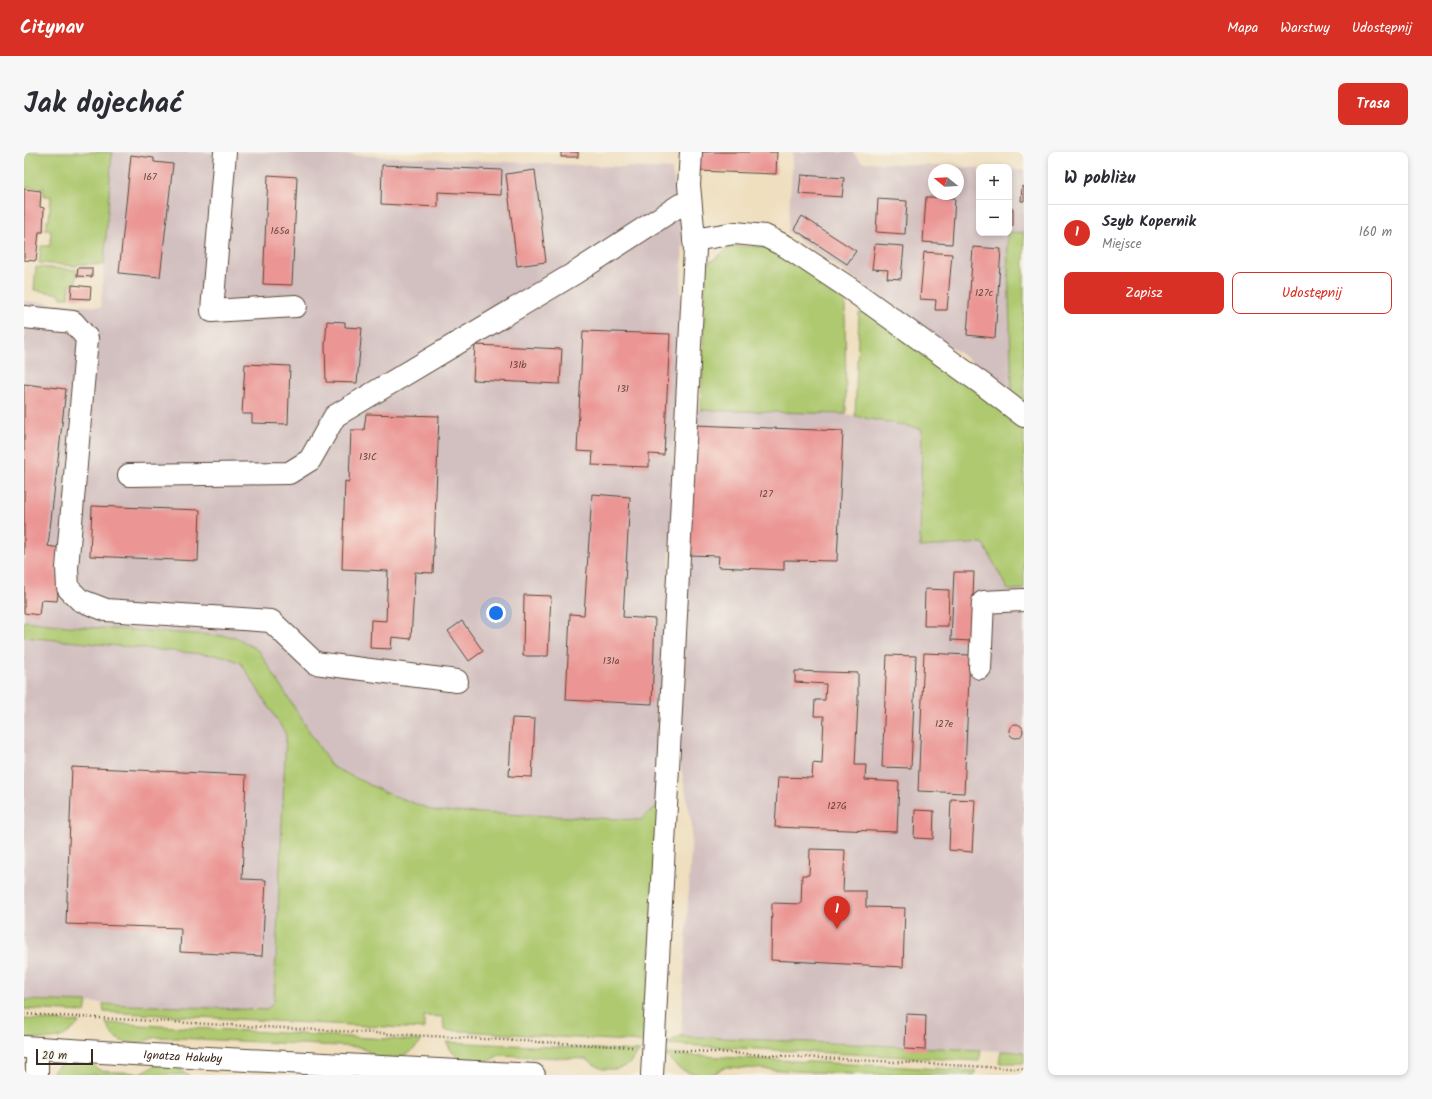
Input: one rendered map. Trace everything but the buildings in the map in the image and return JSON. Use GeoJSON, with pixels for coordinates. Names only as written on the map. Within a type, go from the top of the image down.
{"type":"FeatureCollection","features":[{"type":"Feature","properties":{"kind":"street"},"geometry":{"type":"LineString","coordinates":[[225,152],[212,311],[296,306]]}},
{"type":"Feature","properties":{"kind":"street"},"geometry":{"type":"LineString","coordinates":[[652,1075],[695,249],[690,204],[691,152]]}},
{"type":"Feature","properties":{"kind":"street"},"geometry":{"type":"LineString","coordinates":[[129,475],[289,473],[310,460],[335,416],[575,273],[680,205],[690,204]]}},
{"type":"Feature","properties":{"kind":"street"},"geometry":{"type":"LineString","coordinates":[[694,240],[735,233],[765,236],[787,248],[849,288],[986,386],[1024,416]]}},
{"type":"Feature","properties":{"kind":"street"},"geometry":{"type":"LineString","coordinates":[[24,317],[73,322],[87,338],[67,568],[68,588],[80,600],[106,610],[271,621],[315,663],[457,681]]}},
{"type":"Feature","properties":{"kind":"street"},"geometry":{"type":"LineString","coordinates":[[980,668],[983,602],[1024,600]]}},
{"type":"Feature","properties":{"kind":"street"},"geometry":{"type":"LineString","coordinates":[[31,1047],[37,1075]]}},
{"type":"Feature","properties":{"kind":"street","name":"Ignatza Hakuby"},"geometry":{"type":"LineString","coordinates":[[31,1047],[133,1054],[212,1067],[534,1075]]}},
{"type":"Feature","properties":{"kind":"path"},"geometry":{"type":"LineString","coordinates":[[24,1014],[1024,1069]]}},
{"type":"Feature","properties":{"kind":"shaded area"},"geometry":{"type":"Polygon","coordinates":[[[112,152],[252,152],[326,154],[672,169],[683,236],[660,803],[641,820],[436,811],[384,792],[331,766],[259,651],[227,636],[68,626],[24,621],[24,301],[101,307],[112,152]]]}},
{"type":"Feature","properties":{"kind":"shaded area"},"geometry":{"type":"Polygon","coordinates":[[[793,152],[852,152],[862,162],[928,165],[928,200],[964,200],[964,167],[976,168],[976,236],[1007,236],[1012,390],[788,232],[793,152]]]}},
{"type":"Feature","properties":{"kind":"shaded area"},"geometry":{"type":"Polygon","coordinates":[[[1012,169],[1024,170],[1024,233],[1012,232],[1012,169]]]}},
{"type":"Feature","properties":{"kind":"shaded area"},"geometry":{"type":"Polygon","coordinates":[[[692,409],[846,414],[922,428],[920,547],[983,543],[1008,590],[1024,589],[1024,1052],[681,1036],[692,826],[677,747],[692,409]]]}},
{"type":"Feature","properties":{"kind":"shaded area"},"geometry":{"type":"Polygon","coordinates":[[[24,637],[224,656],[241,663],[287,734],[274,1002],[266,1010],[24,1000],[24,637]]]}},
{"type":"Feature","properties":{"kind":"green space"},"geometry":{"type":"Polygon","coordinates":[[[24,152],[112,152],[104,265],[78,264],[77,266],[39,263],[41,246],[50,246],[51,230],[46,230],[47,220],[49,220],[51,196],[44,196],[44,188],[24,187],[24,152]]]}},
{"type":"Feature","properties":{"kind":"green space"},"geometry":{"type":"Polygon","coordinates":[[[1012,232],[1024,233],[1024,402],[1012,390],[1007,236],[1012,236],[1012,232]]]}},
{"type":"Feature","properties":{"kind":"green space"},"geometry":{"type":"Polygon","coordinates":[[[732,246],[767,247],[815,275],[845,301],[846,414],[701,410],[706,265],[732,246]]]}},
{"type":"Feature","properties":{"kind":"green space"},"geometry":{"type":"Polygon","coordinates":[[[36,267],[77,270],[76,284],[70,284],[69,298],[61,298],[60,294],[34,290],[36,267]]]}},
{"type":"Feature","properties":{"kind":"green space"},"geometry":{"type":"Polygon","coordinates":[[[859,313],[882,316],[1024,426],[1024,589],[1008,590],[983,543],[920,547],[922,429],[855,416],[859,313]]]}},
{"type":"Feature","properties":{"kind":"green space"},"geometry":{"type":"Polygon","coordinates":[[[24,621],[68,626],[236,637],[259,651],[331,766],[384,792],[435,811],[641,820],[660,803],[644,1042],[444,1030],[443,1017],[424,1016],[424,1029],[104,1012],[103,1004],[266,1010],[274,1002],[286,734],[241,663],[224,656],[24,637],[24,621]]]}},
{"type":"Feature","properties":{"kind":"green space"},"geometry":{"type":"Polygon","coordinates":[[[24,1000],[87,1002],[85,1012],[24,1009],[24,1000]]]}},
{"type":"Feature","properties":{"kind":"green space"},"geometry":{"type":"Polygon","coordinates":[[[24,1019],[80,1022],[67,1034],[61,1037],[55,1039],[41,1039],[24,1038],[24,1019]]]}},
{"type":"Feature","properties":{"kind":"green space"},"geometry":{"type":"Polygon","coordinates":[[[106,1023],[422,1041],[411,1052],[396,1058],[377,1057],[360,1047],[156,1037],[136,1044],[121,1041],[113,1036],[106,1023]]]}},
{"type":"Feature","properties":{"kind":"green space"},"geometry":{"type":"Polygon","coordinates":[[[681,1036],[981,1050],[979,1061],[664,1044],[681,1036]]]}},
{"type":"Feature","properties":{"kind":"green space"},"geometry":{"type":"Polygon","coordinates":[[[446,1042],[640,1051],[628,1065],[616,1069],[602,1069],[585,1059],[500,1055],[484,1063],[464,1061],[453,1053],[446,1042]]]}},
{"type":"Feature","properties":{"kind":"green space"},"geometry":{"type":"Polygon","coordinates":[[[1001,1051],[1024,1052],[1024,1063],[999,1063],[1001,1051]]]}},
{"type":"Feature","properties":{"kind":"green space"},"geometry":{"type":"Polygon","coordinates":[[[666,1054],[976,1071],[973,1075],[867,1075],[726,1067],[709,1075],[702,1075],[689,1073],[679,1068],[666,1054]]]}},
{"type":"Feature","properties":{"kind":"green space"},"geometry":{"type":"Polygon","coordinates":[[[87,1061],[101,1071],[140,1073],[157,1065],[176,1067],[189,1075],[52,1075],[57,1067],[66,1063],[87,1061]]]}},
{"type":"Feature","properties":{"kind":"place","name":"Szyb Kopernik"},"geometry":{"type":"Point","coordinates":[837,929]}}]}
